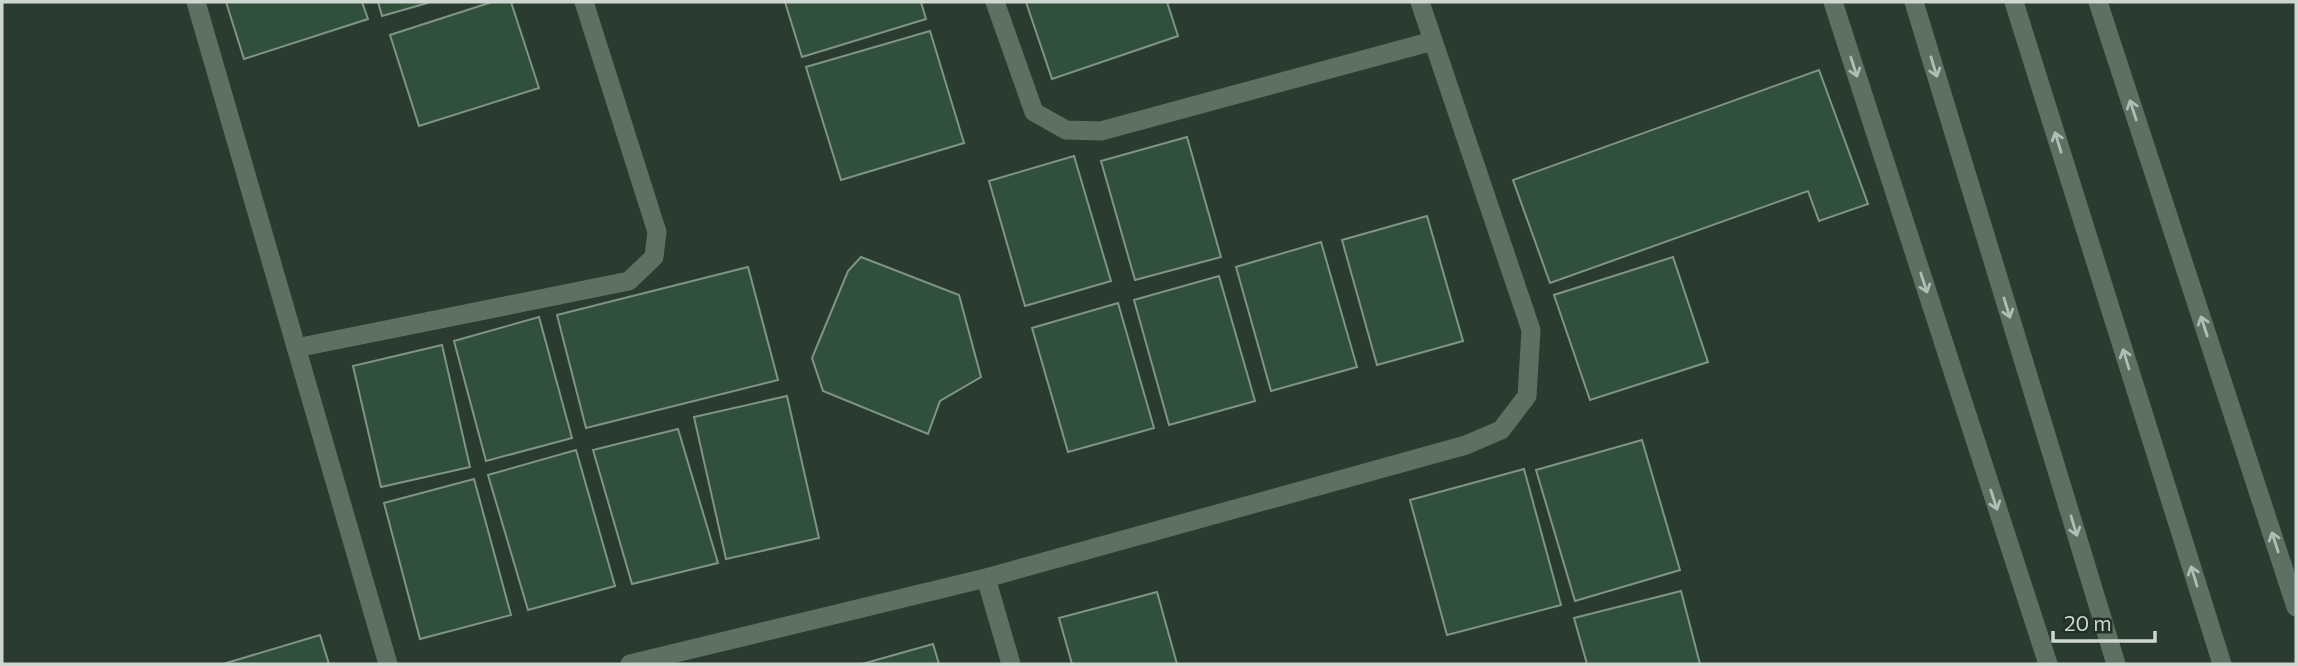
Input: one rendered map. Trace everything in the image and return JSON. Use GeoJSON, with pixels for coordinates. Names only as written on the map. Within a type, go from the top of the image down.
{"type":"FeatureCollection","features":[{"type":"Feature","properties":{"kind":"street"},"geometry":{"type":"LineString","coordinates":[[196,2],[388,664]]}},
{"type":"Feature","properties":{"kind":"street"},"geometry":{"type":"LineString","coordinates":[[296,348],[629,281],[654,257],[657,232],[584,2]]}},
{"type":"Feature","properties":{"kind":"street"},"geometry":{"type":"LineString","coordinates":[[995,2],[1034,111],[1066,130],[1101,131],[1433,41]]}},
{"type":"Feature","properties":{"kind":"street"},"geometry":{"type":"LineString","coordinates":[[630,664],[986,578],[1465,445],[1501,430],[1527,396],[1531,330],[1420,2]]}},
{"type":"Feature","properties":{"kind":"street"},"geometry":{"type":"LineString","coordinates":[[1833,2],[2048,664]]}},
{"type":"Feature","properties":{"kind":"street"},"geometry":{"type":"LineString","coordinates":[[1914,2],[2116,664]]}},
{"type":"Feature","properties":{"kind":"street"},"geometry":{"type":"LineString","coordinates":[[2014,2],[2222,664]]}},
{"type":"Feature","properties":{"kind":"street"},"geometry":{"type":"LineString","coordinates":[[2098,2],[2296,607]]}},
{"type":"Feature","properties":{"kind":"street"},"geometry":{"type":"LineString","coordinates":[[986,578],[1011,664]]}},
{"type":"Feature","properties":{"kind":"building"},"geometry":{"type":"Polygon","coordinates":[[[226,2],[362,2],[368,19],[244,59],[226,2]]]}},
{"type":"Feature","properties":{"kind":"building"},"geometry":{"type":"Polygon","coordinates":[[[378,2],[431,2],[382,16],[378,2]]]}},
{"type":"Feature","properties":{"kind":"building"},"geometry":{"type":"Polygon","coordinates":[[[492,2],[511,2],[539,88],[419,126],[390,35],[492,2]]]}},
{"type":"Feature","properties":{"kind":"building"},"geometry":{"type":"Polygon","coordinates":[[[785,2],[921,2],[926,19],[802,57],[785,2]]]}},
{"type":"Feature","properties":{"kind":"building"},"geometry":{"type":"Polygon","coordinates":[[[1026,2],[1167,2],[1178,36],[1052,79],[1026,2]]]}},
{"type":"Feature","properties":{"kind":"building"},"geometry":{"type":"Polygon","coordinates":[[[930,31],[964,143],[841,180],[806,67],[930,31]]]}},
{"type":"Feature","properties":{"kind":"building"},"geometry":{"type":"Polygon","coordinates":[[[1819,70],[1868,204],[1819,221],[1808,191],[1550,283],[1513,180],[1819,70]]]}},
{"type":"Feature","properties":{"kind":"building"},"geometry":{"type":"Polygon","coordinates":[[[1187,137],[1221,257],[1135,280],[1101,161],[1187,137]]]}},
{"type":"Feature","properties":{"kind":"building"},"geometry":{"type":"Polygon","coordinates":[[[1074,156],[1111,281],[1025,306],[989,181],[1074,156]]]}},
{"type":"Feature","properties":{"kind":"building"},"geometry":{"type":"Polygon","coordinates":[[[1427,216],[1463,341],[1377,365],[1342,240],[1427,216]]]}},
{"type":"Feature","properties":{"kind":"building"},"geometry":{"type":"Polygon","coordinates":[[[1321,242],[1357,367],[1271,391],[1236,267],[1321,242]]]}},
{"type":"Feature","properties":{"kind":"building"},"geometry":{"type":"Polygon","coordinates":[[[861,257],[959,295],[981,377],[940,401],[928,434],[823,391],[812,358],[848,271],[861,257]]]}},
{"type":"Feature","properties":{"kind":"building"},"geometry":{"type":"Polygon","coordinates":[[[1673,257],[1708,362],[1590,400],[1554,295],[1673,257]]]}},
{"type":"Feature","properties":{"kind":"building"},"geometry":{"type":"Polygon","coordinates":[[[748,267],[778,380],[586,428],[557,315],[748,267]]]}},
{"type":"Feature","properties":{"kind":"building"},"geometry":{"type":"Polygon","coordinates":[[[1219,276],[1255,401],[1169,425],[1134,300],[1219,276]]]}},
{"type":"Feature","properties":{"kind":"building"},"geometry":{"type":"Polygon","coordinates":[[[1118,303],[1154,428],[1068,452],[1032,328],[1118,303]]]}},
{"type":"Feature","properties":{"kind":"building"},"geometry":{"type":"Polygon","coordinates":[[[539,317],[572,438],[486,461],[454,341],[539,317]]]}},
{"type":"Feature","properties":{"kind":"building"},"geometry":{"type":"Polygon","coordinates":[[[442,345],[470,467],[381,487],[353,366],[442,345]]]}},
{"type":"Feature","properties":{"kind":"building"},"geometry":{"type":"Polygon","coordinates":[[[787,396],[819,538],[726,559],[694,417],[787,396]]]}},
{"type":"Feature","properties":{"kind":"building"},"geometry":{"type":"Polygon","coordinates":[[[678,429],[718,563],[632,584],[593,450],[678,429]]]}},
{"type":"Feature","properties":{"kind":"building"},"geometry":{"type":"Polygon","coordinates":[[[1642,440],[1680,570],[1575,601],[1536,470],[1642,440]]]}},
{"type":"Feature","properties":{"kind":"building"},"geometry":{"type":"Polygon","coordinates":[[[576,450],[615,586],[528,610],[488,475],[576,450]]]}},
{"type":"Feature","properties":{"kind":"building"},"geometry":{"type":"Polygon","coordinates":[[[1524,469],[1561,605],[1447,635],[1410,500],[1524,469]]]}},
{"type":"Feature","properties":{"kind":"building"},"geometry":{"type":"Polygon","coordinates":[[[474,479],[511,615],[420,639],[384,503],[474,479]]]}},
{"type":"Feature","properties":{"kind":"building"},"geometry":{"type":"Polygon","coordinates":[[[1681,591],[1700,664],[1587,664],[1574,618],[1681,591]]]}},
{"type":"Feature","properties":{"kind":"building"},"geometry":{"type":"Polygon","coordinates":[[[1157,592],[1177,664],[1072,664],[1059,618],[1157,592]]]}},
{"type":"Feature","properties":{"kind":"building"},"geometry":{"type":"Polygon","coordinates":[[[320,635],[329,664],[223,664],[320,635]]]}},
{"type":"Feature","properties":{"kind":"building"},"geometry":{"type":"Polygon","coordinates":[[[933,644],[939,664],[862,664],[933,644]]]}}]}
